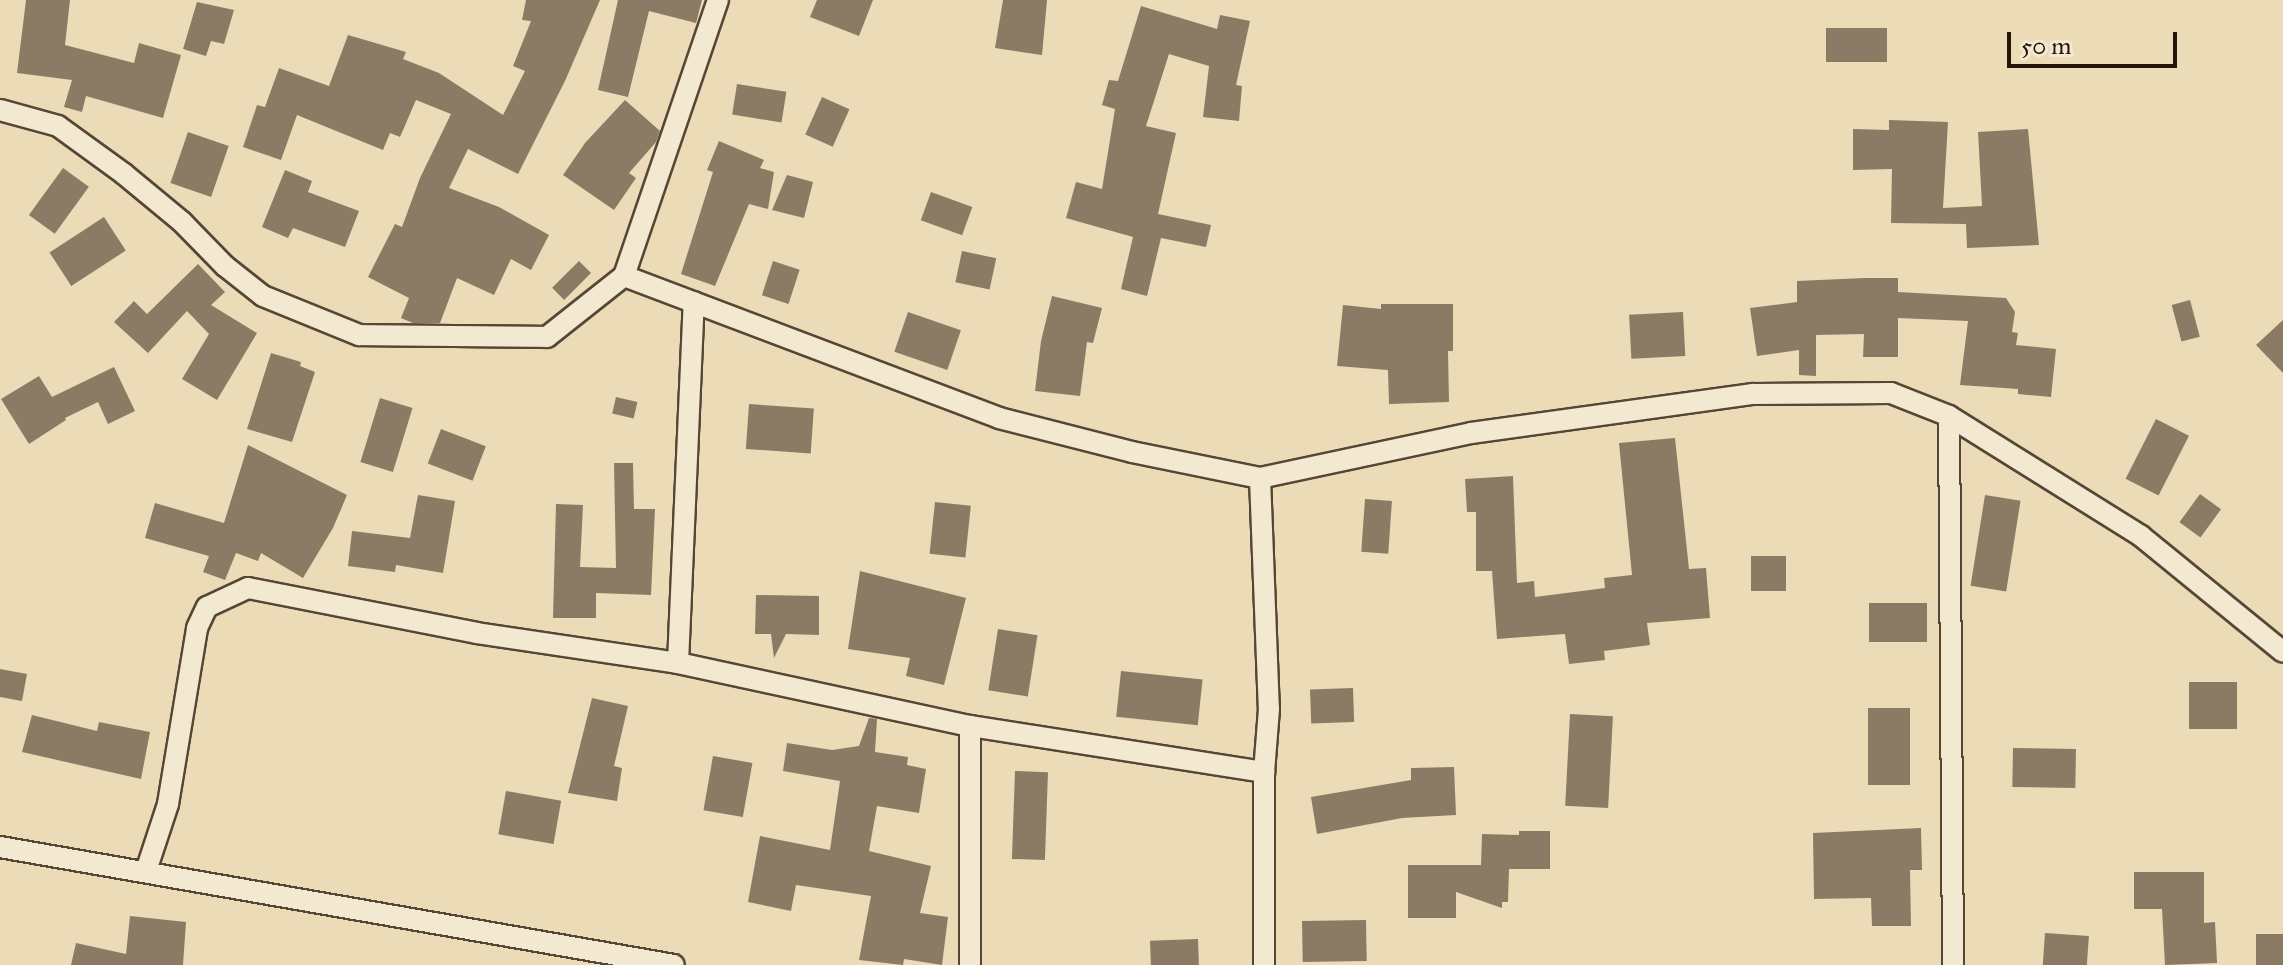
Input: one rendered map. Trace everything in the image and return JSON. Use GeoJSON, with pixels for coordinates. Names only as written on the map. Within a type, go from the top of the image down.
{"type":"FeatureCollection","features":[{"type":"Feature","properties":{"kind":"street"},"geometry":{"type":"LineString","coordinates":[[0,110],[58,126],[124,174],[182,222],[225,266],[263,296],[359,335],[547,337],[624,276],[718,0]]}},
{"type":"Feature","properties":{"kind":"street"},"geometry":{"type":"LineString","coordinates":[[624,276],[999,418],[1132,452],[1260,478],[1471,433],[1753,394],[1891,393],[1949,416],[2141,536],[2283,652]]}},
{"type":"Feature","properties":{"kind":"street"},"geometry":{"type":"LineString","coordinates":[[678,663],[694,302]]}},
{"type":"Feature","properties":{"kind":"street"},"geometry":{"type":"LineString","coordinates":[[1949,416],[1953,965]]}},
{"type":"Feature","properties":{"kind":"street"},"geometry":{"type":"LineString","coordinates":[[1260,478],[1269,709],[1264,772],[1264,965]]}},
{"type":"Feature","properties":{"kind":"street"},"geometry":{"type":"LineString","coordinates":[[146,871],[168,804],[197,628],[207,607],[248,588],[477,633],[678,663],[970,726],[1264,772]]}},
{"type":"Feature","properties":{"kind":"street"},"geometry":{"type":"LineString","coordinates":[[970,726],[970,965]]}},
{"type":"Feature","properties":{"kind":"street"},"geometry":{"type":"LineString","coordinates":[[0,847],[674,965]]}},
{"type":"Feature","properties":{"kind":"building"},"geometry":{"type":"Polygon","coordinates":[[[26,0],[70,0],[65,45],[134,63],[139,43],[181,55],[163,118],[86,96],[82,112],[64,107],[72,80],[17,73],[26,0]]]}},
{"type":"Feature","properties":{"kind":"building"},"geometry":{"type":"Polygon","coordinates":[[[526,0],[600,0],[565,81],[518,174],[468,149],[449,188],[499,207],[549,235],[531,270],[511,259],[494,295],[457,278],[440,323],[413,323],[401,318],[409,298],[368,277],[395,224],[402,227],[420,178],[451,114],[416,100],[400,137],[390,133],[383,150],[297,115],[281,160],[243,147],[257,105],[265,107],[279,68],[329,86],[348,35],[406,52],[403,59],[439,73],[503,115],[525,71],[513,66],[531,21],[522,20],[526,0]]]}},
{"type":"Feature","properties":{"kind":"building"},"geometry":{"type":"Polygon","coordinates":[[[618,0],[702,0],[696,23],[649,11],[628,97],[598,90],[618,0]]]}},
{"type":"Feature","properties":{"kind":"building"},"geometry":{"type":"Polygon","coordinates":[[[817,0],[873,0],[859,36],[810,17],[817,0]]]}},
{"type":"Feature","properties":{"kind":"building"},"geometry":{"type":"Polygon","coordinates":[[[1003,0],[1047,0],[1042,55],[995,48],[1003,0]]]}},
{"type":"Feature","properties":{"kind":"building"},"geometry":{"type":"Polygon","coordinates":[[[197,2],[234,10],[224,44],[211,41],[206,56],[183,49],[197,2]]]}},
{"type":"Feature","properties":{"kind":"building"},"geometry":{"type":"Polygon","coordinates":[[[1141,6],[1217,29],[1220,15],[1250,21],[1236,85],[1242,86],[1239,121],[1203,117],[1209,66],[1169,54],[1146,126],[1176,133],[1158,214],[1211,225],[1206,247],[1161,238],[1147,296],[1121,289],[1133,237],[1066,218],[1076,182],[1102,189],[1115,109],[1102,105],[1109,80],[1118,81],[1141,6]]]}},
{"type":"Feature","properties":{"kind":"building"},"geometry":{"type":"Polygon","coordinates":[[[1826,28],[1887,28],[1887,62],[1826,62],[1826,28]]]}},
{"type":"Feature","properties":{"kind":"building"},"geometry":{"type":"Polygon","coordinates":[[[737,84],[786,92],[782,122],[732,115],[737,84]]]}},
{"type":"Feature","properties":{"kind":"building"},"geometry":{"type":"Polygon","coordinates":[[[822,97],[849,109],[833,147],[805,134],[822,97]]]}},
{"type":"Feature","properties":{"kind":"building"},"geometry":{"type":"Polygon","coordinates":[[[625,100],[660,131],[656,142],[629,173],[636,178],[614,210],[563,175],[585,143],[625,100]]]}},
{"type":"Feature","properties":{"kind":"building"},"geometry":{"type":"Polygon","coordinates":[[[1889,120],[1948,122],[1943,208],[1982,206],[1978,132],[2028,129],[2039,245],[1967,248],[1966,224],[1891,223],[1892,169],[1853,170],[1853,129],[1889,130],[1889,120]]]}},
{"type":"Feature","properties":{"kind":"building"},"geometry":{"type":"Polygon","coordinates":[[[188,132],[229,146],[211,197],[170,183],[188,132]]]}},
{"type":"Feature","properties":{"kind":"building"},"geometry":{"type":"Polygon","coordinates":[[[719,141],[764,160],[760,168],[774,172],[768,209],[749,204],[715,286],[681,274],[713,172],[707,170],[719,141]]]}},
{"type":"Feature","properties":{"kind":"building"},"geometry":{"type":"Polygon","coordinates":[[[63,168],[89,187],[55,234],[29,215],[63,168]]]}},
{"type":"Feature","properties":{"kind":"building"},"geometry":{"type":"Polygon","coordinates":[[[285,170],[312,181],[308,192],[359,211],[345,247],[293,228],[288,238],[262,227],[285,170]]]}},
{"type":"Feature","properties":{"kind":"building"},"geometry":{"type":"Polygon","coordinates":[[[787,175],[813,182],[804,218],[772,210],[787,175]]]}},
{"type":"Feature","properties":{"kind":"building"},"geometry":{"type":"Polygon","coordinates":[[[931,192],[972,207],[962,235],[921,220],[931,192]]]}},
{"type":"Feature","properties":{"kind":"building"},"geometry":{"type":"Polygon","coordinates":[[[104,217],[126,251],[71,286],[49,252],[104,217]]]}},
{"type":"Feature","properties":{"kind":"building"},"geometry":{"type":"Polygon","coordinates":[[[962,251],[996,258],[990,290],[955,282],[962,251]]]}},
{"type":"Feature","properties":{"kind":"building"},"geometry":{"type":"Polygon","coordinates":[[[579,261],[591,273],[564,300],[552,288],[579,261]]]}},
{"type":"Feature","properties":{"kind":"building"},"geometry":{"type":"Polygon","coordinates":[[[773,261],[800,270],[789,304],[762,295],[773,261]]]}},
{"type":"Feature","properties":{"kind":"building"},"geometry":{"type":"Polygon","coordinates":[[[198,264],[225,292],[211,305],[257,333],[217,400],[182,379],[209,334],[187,311],[148,353],[114,322],[134,301],[147,314],[198,264]]]}},
{"type":"Feature","properties":{"kind":"building"},"geometry":{"type":"Polygon","coordinates":[[[1898,278],[1898,292],[2006,298],[2015,312],[2012,332],[2018,333],[2016,345],[2056,349],[2051,397],[2018,394],[2018,389],[1960,385],[1968,321],[1898,318],[1898,357],[1863,357],[1864,334],[1816,335],[1816,376],[1799,375],[1799,350],[1757,356],[1750,308],[1797,302],[1797,281],[1898,278]]]}},
{"type":"Feature","properties":{"kind":"building"},"geometry":{"type":"Polygon","coordinates":[[[1052,296],[1102,308],[1093,343],[1087,342],[1080,396],[1035,391],[1041,341],[1052,296]]]}},
{"type":"Feature","properties":{"kind":"building"},"geometry":{"type":"Polygon","coordinates":[[[2190,300],[2200,337],[2181,342],[2172,305],[2190,300]]]}},
{"type":"Feature","properties":{"kind":"building"},"geometry":{"type":"Polygon","coordinates":[[[1381,304],[1453,304],[1453,351],[1448,351],[1449,402],[1389,404],[1388,370],[1337,366],[1343,305],[1381,309],[1381,304]]]}},
{"type":"Feature","properties":{"kind":"building"},"geometry":{"type":"Polygon","coordinates":[[[908,312],[961,330],[947,370],[894,352],[908,312]]]}},
{"type":"Feature","properties":{"kind":"building"},"geometry":{"type":"Polygon","coordinates":[[[1683,312],[1685,356],[1631,359],[1629,315],[1683,312]]]}},
{"type":"Feature","properties":{"kind":"building"},"geometry":{"type":"Polygon","coordinates":[[[2283,320],[2283,373],[2256,345],[2283,320]]]}},
{"type":"Feature","properties":{"kind":"building"},"geometry":{"type":"Polygon","coordinates":[[[271,353],[301,362],[300,366],[315,372],[292,442],[247,429],[271,353]]]}},
{"type":"Feature","properties":{"kind":"building"},"geometry":{"type":"Polygon","coordinates":[[[114,367],[135,411],[108,424],[98,402],[65,418],[29,444],[1,399],[39,376],[52,397],[114,367]]]}},
{"type":"Feature","properties":{"kind":"building"},"geometry":{"type":"Polygon","coordinates":[[[616,397],[637,402],[634,419],[612,414],[616,397]]]}},
{"type":"Feature","properties":{"kind":"building"},"geometry":{"type":"Polygon","coordinates":[[[380,398],[413,408],[393,472],[360,462],[380,398]]]}},
{"type":"Feature","properties":{"kind":"building"},"geometry":{"type":"Polygon","coordinates":[[[749,404],[814,409],[811,453],[746,449],[749,404]]]}},
{"type":"Feature","properties":{"kind":"building"},"geometry":{"type":"Polygon","coordinates":[[[2156,419],[2189,436],[2159,495],[2126,479],[2156,419]]]}},
{"type":"Feature","properties":{"kind":"building"},"geometry":{"type":"Polygon","coordinates":[[[441,429],[486,446],[473,481],[428,464],[441,429]]]}},
{"type":"Feature","properties":{"kind":"building"},"geometry":{"type":"Polygon","coordinates":[[[1675,438],[1689,569],[1706,568],[1710,618],[1647,623],[1650,645],[1604,651],[1605,660],[1569,664],[1565,634],[1497,639],[1492,571],[1476,571],[1476,512],[1467,512],[1465,479],[1513,476],[1517,583],[1534,581],[1535,597],[1605,588],[1604,578],[1632,575],[1619,443],[1675,438]]]}},
{"type":"Feature","properties":{"kind":"building"},"geometry":{"type":"Polygon","coordinates":[[[248,445],[347,495],[333,528],[303,578],[261,553],[258,561],[236,553],[225,580],[203,572],[209,556],[145,538],[155,503],[224,523],[248,445]]]}},
{"type":"Feature","properties":{"kind":"building"},"geometry":{"type":"Polygon","coordinates":[[[614,463],[633,463],[634,509],[655,509],[651,595],[596,593],[596,618],[553,618],[556,504],[583,505],[580,567],[616,568],[614,463]]]}},
{"type":"Feature","properties":{"kind":"building"},"geometry":{"type":"Polygon","coordinates":[[[2200,494],[2221,509],[2200,538],[2179,522],[2200,494]]]}},
{"type":"Feature","properties":{"kind":"building"},"geometry":{"type":"Polygon","coordinates":[[[418,495],[455,501],[443,573],[396,565],[395,572],[348,566],[352,531],[410,538],[418,495]]]}},
{"type":"Feature","properties":{"kind":"building"},"geometry":{"type":"Polygon","coordinates":[[[1985,495],[2021,501],[2006,591],[1971,586],[1985,495]]]}},
{"type":"Feature","properties":{"kind":"building"},"geometry":{"type":"Polygon","coordinates":[[[1365,499],[1392,501],[1388,554],[1361,552],[1365,499]]]}},
{"type":"Feature","properties":{"kind":"building"},"geometry":{"type":"Polygon","coordinates":[[[935,502],[971,506],[965,557],[930,554],[935,502]]]}},
{"type":"Feature","properties":{"kind":"building"},"geometry":{"type":"Polygon","coordinates":[[[1751,556],[1786,556],[1786,591],[1751,591],[1751,556]]]}},
{"type":"Feature","properties":{"kind":"building"},"geometry":{"type":"Polygon","coordinates":[[[860,571],[966,598],[944,685],[906,676],[910,658],[848,649],[860,571]]]}},
{"type":"Feature","properties":{"kind":"building"},"geometry":{"type":"Polygon","coordinates":[[[756,595],[819,596],[819,635],[786,634],[774,658],[771,634],[755,634],[756,595]]]}},
{"type":"Feature","properties":{"kind":"building"},"geometry":{"type":"Polygon","coordinates":[[[1869,603],[1927,603],[1927,642],[1869,642],[1869,603]]]}},
{"type":"Feature","properties":{"kind":"building"},"geometry":{"type":"Polygon","coordinates":[[[998,629],[1038,635],[1028,696],[988,690],[998,629]]]}},
{"type":"Feature","properties":{"kind":"building"},"geometry":{"type":"Polygon","coordinates":[[[0,669],[27,674],[22,701],[0,697],[0,669]]]}},
{"type":"Feature","properties":{"kind":"building"},"geometry":{"type":"Polygon","coordinates":[[[1121,671],[1203,680],[1198,725],[1116,717],[1121,671]]]}},
{"type":"Feature","properties":{"kind":"building"},"geometry":{"type":"Polygon","coordinates":[[[2189,682],[2237,682],[2237,729],[2189,729],[2189,682]]]}},
{"type":"Feature","properties":{"kind":"building"},"geometry":{"type":"Polygon","coordinates":[[[1353,688],[1354,722],[1311,723],[1310,690],[1353,688]]]}},
{"type":"Feature","properties":{"kind":"building"},"geometry":{"type":"Polygon","coordinates":[[[592,698],[628,706],[614,766],[622,768],[617,801],[568,793],[592,698]]]}},
{"type":"Feature","properties":{"kind":"building"},"geometry":{"type":"Polygon","coordinates":[[[1868,708],[1910,708],[1910,785],[1868,785],[1868,708]]]}},
{"type":"Feature","properties":{"kind":"building"},"geometry":{"type":"Polygon","coordinates":[[[1570,714],[1613,716],[1608,808],[1565,806],[1570,714]]]}},
{"type":"Feature","properties":{"kind":"building"},"geometry":{"type":"Polygon","coordinates":[[[32,715],[97,731],[99,722],[150,732],[141,779],[22,752],[32,715]]]}},
{"type":"Feature","properties":{"kind":"building"},"geometry":{"type":"Polygon","coordinates":[[[869,718],[877,719],[875,752],[908,757],[907,765],[926,769],[919,813],[877,806],[869,851],[931,866],[920,913],[948,917],[942,965],[904,959],[903,965],[859,960],[871,896],[796,885],[791,911],[748,902],[760,836],[830,850],[840,781],[783,771],[787,743],[832,750],[859,746],[869,718]]]}},
{"type":"Feature","properties":{"kind":"building"},"geometry":{"type":"Polygon","coordinates":[[[2013,748],[2076,749],[2075,788],[2012,787],[2013,748]]]}},
{"type":"Feature","properties":{"kind":"building"},"geometry":{"type":"Polygon","coordinates":[[[713,756],[752,763],[743,817],[703,810],[713,756]]]}},
{"type":"Feature","properties":{"kind":"building"},"geometry":{"type":"Polygon","coordinates":[[[1454,767],[1456,815],[1402,818],[1317,834],[1311,797],[1411,780],[1411,768],[1454,767]]]}},
{"type":"Feature","properties":{"kind":"building"},"geometry":{"type":"Polygon","coordinates":[[[1015,771],[1048,772],[1045,860],[1012,859],[1015,771]]]}},
{"type":"Feature","properties":{"kind":"building"},"geometry":{"type":"Polygon","coordinates":[[[506,791],[561,801],[554,844],[498,834],[506,791]]]}},
{"type":"Feature","properties":{"kind":"building"},"geometry":{"type":"Polygon","coordinates":[[[1921,828],[1922,870],[1910,870],[1911,926],[1872,926],[1871,898],[1814,899],[1813,833],[1921,828]]]}},
{"type":"Feature","properties":{"kind":"building"},"geometry":{"type":"Polygon","coordinates":[[[1519,831],[1550,831],[1550,869],[1509,869],[1508,902],[1502,902],[1502,908],[1456,892],[1456,918],[1408,918],[1408,865],[1481,865],[1482,834],[1519,835],[1519,831]]]}},
{"type":"Feature","properties":{"kind":"building"},"geometry":{"type":"Polygon","coordinates":[[[2134,872],[2204,872],[2204,923],[2215,922],[2217,963],[2165,965],[2162,909],[2134,909],[2134,872]]]}},
{"type":"Feature","properties":{"kind":"building"},"geometry":{"type":"Polygon","coordinates":[[[130,916],[186,922],[183,965],[71,965],[76,943],[126,954],[130,916]]]}},
{"type":"Feature","properties":{"kind":"building"},"geometry":{"type":"Polygon","coordinates":[[[1366,920],[1367,961],[1303,962],[1302,921],[1366,920]]]}},
{"type":"Feature","properties":{"kind":"building"},"geometry":{"type":"Polygon","coordinates":[[[2045,933],[2089,936],[2087,965],[2043,965],[2045,933]]]}},
{"type":"Feature","properties":{"kind":"building"},"geometry":{"type":"Polygon","coordinates":[[[2256,934],[2283,934],[2283,965],[2256,965],[2256,934]]]}},
{"type":"Feature","properties":{"kind":"building"},"geometry":{"type":"Polygon","coordinates":[[[1198,939],[1199,965],[1151,965],[1150,941],[1198,939]]]}}]}
